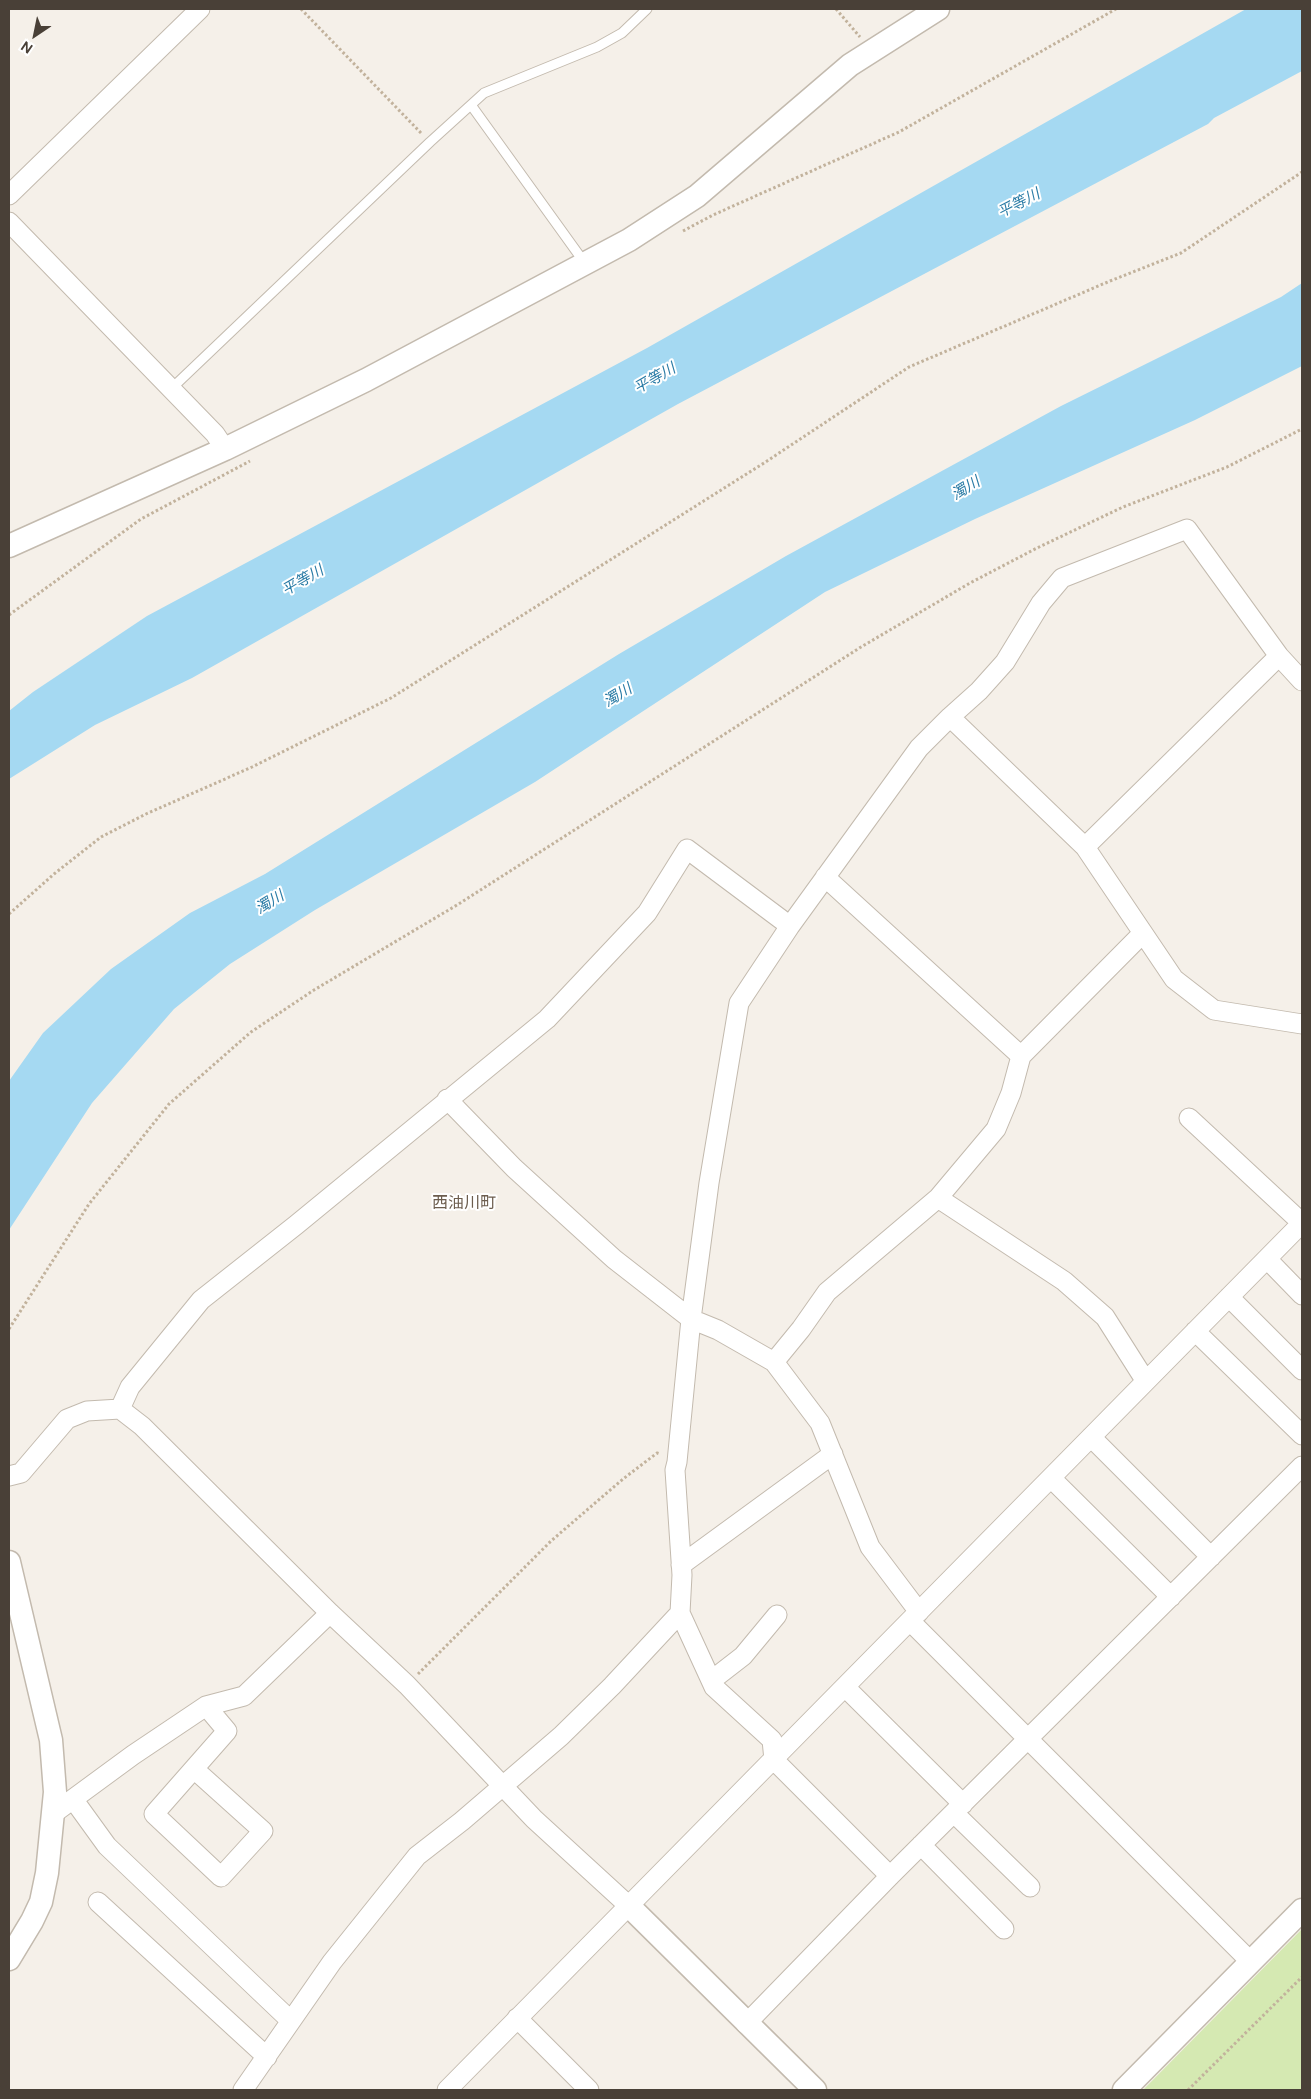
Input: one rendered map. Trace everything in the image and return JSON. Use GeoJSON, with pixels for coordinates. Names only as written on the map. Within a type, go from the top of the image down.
{"type":"FeatureCollection","features":[{"type":"Feature","properties":{"kind":"street"},"geometry":{"type":"LineString","coordinates":[[9,195],[200,9]]}},
{"type":"Feature","properties":{"kind":"street"},"geometry":{"type":"LineString","coordinates":[[9,546],[226,449],[366,380],[584,262],[629,240],[697,196],[850,65],[938,9]]}},
{"type":"Feature","properties":{"kind":"street"},"geometry":{"type":"LineString","coordinates":[[9,222],[215,434],[226,449]]}},
{"type":"Feature","properties":{"kind":"street"},"geometry":{"type":"LineString","coordinates":[[890,1876],[774,1760],[772,1740],[714,1686],[680,1613],[681,1565],[675,1470],[678,1462],[691,1319],[709,1183],[739,1003],[825,876],[919,748],[979,691],[1005,662],[1041,603],[1062,578],[1187,529],[1279,656],[1302,681]]}},
{"type":"Feature","properties":{"kind":"street"},"geometry":{"type":"LineString","coordinates":[[1085,847],[1279,656]]}},
{"type":"Feature","properties":{"kind":"street"},"geometry":{"type":"LineString","coordinates":[[950,717],[1085,847],[1174,979],[1214,1010],[1302,1024]]}},
{"type":"Feature","properties":{"kind":"street"},"geometry":{"type":"LineString","coordinates":[[120,1408],[130,1387],[201,1300],[296,1225],[447,1099],[547,1019],[646,913],[687,849],[790,926]]}},
{"type":"Feature","properties":{"kind":"street"},"geometry":{"type":"LineString","coordinates":[[825,876],[1021,1056]]}},
{"type":"Feature","properties":{"kind":"street"},"geometry":{"type":"LineString","coordinates":[[774,1362],[801,1329],[827,1292],[938,1198],[996,1129],[1011,1093],[1021,1056],[1143,933]]}},
{"type":"Feature","properties":{"kind":"street"},"geometry":{"type":"LineString","coordinates":[[447,1099],[514,1168],[614,1259],[691,1319],[718,1330],[774,1362],[820,1423],[870,1547],[915,1617],[1029,1740],[1251,1962]]}},
{"type":"Feature","properties":{"kind":"street"},"geometry":{"type":"LineString","coordinates":[[446,2090],[774,1760],[1145,1380],[1302,1223],[1189,1118]]}},
{"type":"Feature","properties":{"kind":"street"},"geometry":{"type":"LineString","coordinates":[[938,1198],[1064,1281],[1105,1317],[1145,1380]]}},
{"type":"Feature","properties":{"kind":"street"},"geometry":{"type":"LineString","coordinates":[[1267,1259],[1302,1295]]}},
{"type":"Feature","properties":{"kind":"street"},"geometry":{"type":"LineString","coordinates":[[1229,1297],[1302,1370]]}},
{"type":"Feature","properties":{"kind":"street"},"geometry":{"type":"LineString","coordinates":[[1195,1330],[1302,1435]]}},
{"type":"Feature","properties":{"kind":"street"},"geometry":{"type":"LineString","coordinates":[[9,1476],[21,1473],[67,1418],[87,1412],[120,1408],[142,1426],[330,1613],[407,1685],[504,1785],[534,1819],[629,1906],[746,2024],[815,2090]]}},
{"type":"Feature","properties":{"kind":"street"},"geometry":{"type":"LineString","coordinates":[[1090,1437],[1211,1557]]}},
{"type":"Feature","properties":{"kind":"street"},"geometry":{"type":"LineString","coordinates":[[681,1565],[833,1454]]}},
{"type":"Feature","properties":{"kind":"street"},"geometry":{"type":"LineString","coordinates":[[746,2024],[890,1876],[1029,1740],[1302,1466]]}},
{"type":"Feature","properties":{"kind":"street"},"geometry":{"type":"LineString","coordinates":[[1051,1478],[1171,1597]]}},
{"type":"Feature","properties":{"kind":"street"},"geometry":{"type":"LineString","coordinates":[[9,1562],[51,1740],[55,1792],[47,1873],[41,1902],[32,1921],[9,1958]]}},
{"type":"Feature","properties":{"kind":"street"},"geometry":{"type":"LineString","coordinates":[[54,1813],[133,1755],[206,1706],[244,1696],[330,1613]]}},
{"type":"Feature","properties":{"kind":"street"},"geometry":{"type":"LineString","coordinates":[[243,2090],[332,1962],[417,1856],[561,1736],[612,1686],[680,1613]]}},
{"type":"Feature","properties":{"kind":"street"},"geometry":{"type":"LineString","coordinates":[[712,1680],[743,1656],[777,1615]]}},
{"type":"Feature","properties":{"kind":"street"},"geometry":{"type":"LineString","coordinates":[[846,1687],[1030,1886]]}},
{"type":"Feature","properties":{"kind":"street"},"geometry":{"type":"LineString","coordinates":[[194,1769],[263,1830],[221,1877],[154,1814],[227,1731],[206,1706]]}},
{"type":"Feature","properties":{"kind":"street"},"geometry":{"type":"LineString","coordinates":[[73,1799],[107,1846],[292,2021]]}},
{"type":"Feature","properties":{"kind":"street"},"geometry":{"type":"LineString","coordinates":[[921,1845],[1004,1929]]}},
{"type":"Feature","properties":{"kind":"street"},"geometry":{"type":"LineString","coordinates":[[98,1902],[267,2057]]}},
{"type":"Feature","properties":{"kind":"street"},"geometry":{"type":"LineString","coordinates":[[1124,2090],[1302,1910]]}},
{"type":"Feature","properties":{"kind":"street"},"geometry":{"type":"LineString","coordinates":[[518,2018],[589,2090]]}},
{"type":"Feature","properties":{"kind":"lane"},"geometry":{"type":"LineString","coordinates":[[171,389],[430,142],[484,93],[598,47],[622,33],[647,9]]}},
{"type":"Feature","properties":{"kind":"lane"},"geometry":{"type":"LineString","coordinates":[[470,105],[584,262]]}},
{"type":"Feature","properties":{"kind":"path"},"geometry":{"type":"LineString","coordinates":[[301,9],[430,142]]}},
{"type":"Feature","properties":{"kind":"path"},"geometry":{"type":"LineString","coordinates":[[836,9],[871,51]]}},
{"type":"Feature","properties":{"kind":"path"},"geometry":{"type":"LineString","coordinates":[[899,132],[1116,9]]}},
{"type":"Feature","properties":{"kind":"path"},"geometry":{"type":"LineString","coordinates":[[9,914],[54,874],[101,837],[391,698],[764,463],[909,368],[1110,281],[1181,253],[1214,234],[1302,172]]}},
{"type":"Feature","properties":{"kind":"path"},"geometry":{"type":"LineString","coordinates":[[9,1329],[89,1204],[163,1112],[251,1032],[314,990],[457,905],[861,647],[970,583],[1037,548],[1123,507],[1227,467],[1302,429]]}},
{"type":"Feature","properties":{"kind":"path"},"geometry":{"type":"LineString","coordinates":[[407,1685],[545,1548],[602,1495],[656,1453],[664,1456]]}},
{"type":"Feature","properties":{"kind":"path"},"geometry":{"type":"LineString","coordinates":[[1188,2090],[1302,1977]]}},
{"type":"Feature","properties":{"kind":"green space"},"geometry":{"type":"Polygon","coordinates":[[[1302,1929],[1302,2090],[1143,2090],[1302,1929]]]}},
{"type":"Feature","properties":{"kind":"water","name":"平等川"},"geometry":{"type":"Polygon","coordinates":[[[1246,9],[1302,9],[1302,71],[1214,118],[1208,124],[678,404],[192,678],[95,725],[9,779],[9,711],[33,692],[147,616],[647,348],[1246,9]]]}},
{"type":"Feature","properties":{"kind":"water","name":"濁川"},"geometry":{"type":"Polygon","coordinates":[[[1302,283],[1302,366],[1195,420],[975,519],[825,592],[535,782],[315,910],[230,964],[174,1009],[92,1103],[9,1230],[9,1081],[43,1033],[111,969],[190,913],[265,874],[619,654],[786,556],[1061,406],[1281,297],[1302,283]]]}},
{"type":"Feature","properties":{"kind":"district","name":"西油川町"},"geometry":{"type":"Point","coordinates":[464,1204]}}]}
